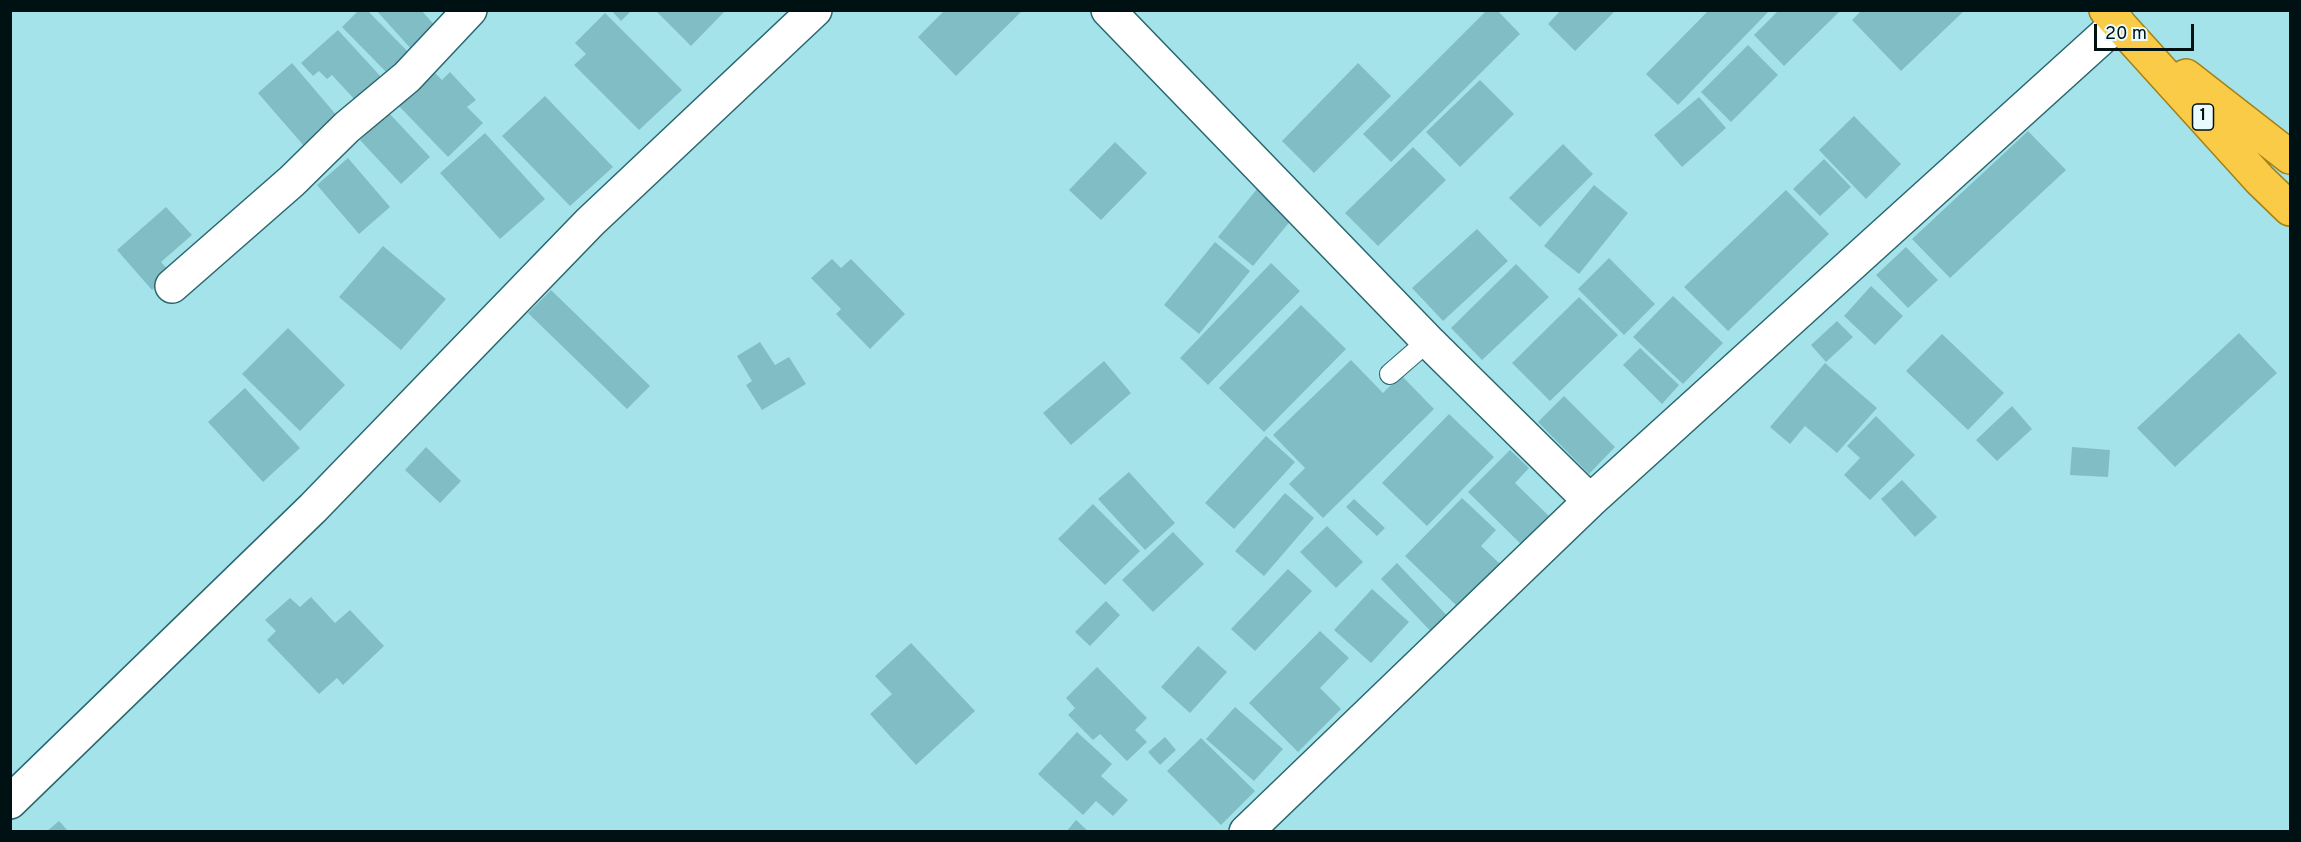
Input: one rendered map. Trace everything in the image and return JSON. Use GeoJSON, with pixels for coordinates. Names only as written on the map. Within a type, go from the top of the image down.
{"type":"FeatureCollection","features":[{"type":"Feature","properties":{"kind":"highway","name":"1"},"geometry":{"type":"LineString","coordinates":[[2112,17],[2290,157]]}},
{"type":"Feature","properties":{"kind":"highway","name":"1"},"geometry":{"type":"LineString","coordinates":[[2112,17],[2260,180],[2290,209]]}},
{"type":"Feature","properties":{"kind":"street"},"geometry":{"type":"LineString","coordinates":[[172,286],[291,181],[347,127],[407,77],[470,10]]}},
{"type":"Feature","properties":{"kind":"street"},"geometry":{"type":"LineString","coordinates":[[10,802],[313,508],[590,222],[814,10]]}},
{"type":"Feature","properties":{"kind":"street"},"geometry":{"type":"LineString","coordinates":[[1108,10],[1428,341],[1590,501]]}},
{"type":"Feature","properties":{"kind":"street"},"geometry":{"type":"LineString","coordinates":[[1246,831],[1590,501],[2112,17]]}},
{"type":"Feature","properties":{"kind":"lane"},"geometry":{"type":"LineString","coordinates":[[1390,374],[1428,341]]}},
{"type":"Feature","properties":{"kind":"building"},"geometry":{"type":"Polygon","coordinates":[[[359,10],[367,10],[415,59],[393,79],[342,27],[359,10]]]}},
{"type":"Feature","properties":{"kind":"building"},"geometry":{"type":"Polygon","coordinates":[[[376,10],[421,10],[437,28],[412,50],[376,10]]]}},
{"type":"Feature","properties":{"kind":"building"},"geometry":{"type":"Polygon","coordinates":[[[611,10],[632,10],[621,21],[611,10]]]}},
{"type":"Feature","properties":{"kind":"building"},"geometry":{"type":"Polygon","coordinates":[[[655,10],[726,10],[691,46],[655,10]]]}},
{"type":"Feature","properties":{"kind":"building"},"geometry":{"type":"Polygon","coordinates":[[[945,10],[1023,10],[956,76],[918,37],[945,10]]]}},
{"type":"Feature","properties":{"kind":"building"},"geometry":{"type":"Polygon","coordinates":[[[1487,10],[1497,10],[1520,34],[1391,162],[1363,134],[1487,10]]]}},
{"type":"Feature","properties":{"kind":"building"},"geometry":{"type":"Polygon","coordinates":[[[1561,10],[1616,10],[1575,51],[1548,24],[1561,10]]]}},
{"type":"Feature","properties":{"kind":"building"},"geometry":{"type":"Polygon","coordinates":[[[1709,10],[1770,10],[1678,105],[1646,74],[1709,10]]]}},
{"type":"Feature","properties":{"kind":"building"},"geometry":{"type":"Polygon","coordinates":[[[1779,10],[1841,10],[1784,66],[1754,35],[1779,10]]]}},
{"type":"Feature","properties":{"kind":"building"},"geometry":{"type":"Polygon","coordinates":[[[1862,10],[1965,10],[1901,71],[1852,20],[1862,10]]]}},
{"type":"Feature","properties":{"kind":"building"},"geometry":{"type":"Polygon","coordinates":[[[605,13],[682,90],[639,130],[574,65],[586,54],[575,43],[605,13]]]}},
{"type":"Feature","properties":{"kind":"building"},"geometry":{"type":"Polygon","coordinates":[[[338,30],[382,78],[356,101],[332,75],[327,79],[319,71],[313,76],[301,63],[338,30]]]}},
{"type":"Feature","properties":{"kind":"building"},"geometry":{"type":"Polygon","coordinates":[[[1748,45],[1778,75],[1731,122],[1701,92],[1748,45]]]}},
{"type":"Feature","properties":{"kind":"building"},"geometry":{"type":"Polygon","coordinates":[[[292,63],[338,117],[304,146],[258,93],[292,63]]]}},
{"type":"Feature","properties":{"kind":"building"},"geometry":{"type":"Polygon","coordinates":[[[1358,63],[1391,96],[1314,173],[1282,141],[1358,63]]]}},
{"type":"Feature","properties":{"kind":"building"},"geometry":{"type":"Polygon","coordinates":[[[434,72],[442,80],[450,72],[476,100],[467,107],[483,123],[448,157],[398,105],[434,72]]]}},
{"type":"Feature","properties":{"kind":"building"},"geometry":{"type":"Polygon","coordinates":[[[1480,80],[1514,114],[1460,167],[1426,132],[1480,80]]]}},
{"type":"Feature","properties":{"kind":"building"},"geometry":{"type":"Polygon","coordinates":[[[545,96],[613,167],[570,206],[502,136],[545,96]]]}},
{"type":"Feature","properties":{"kind":"building"},"geometry":{"type":"Polygon","coordinates":[[[1699,97],[1726,128],[1682,167],[1654,135],[1699,97]]]}},
{"type":"Feature","properties":{"kind":"building"},"geometry":{"type":"Polygon","coordinates":[[[389,113],[430,157],[401,184],[360,140],[389,113]]]}},
{"type":"Feature","properties":{"kind":"building"},"geometry":{"type":"Polygon","coordinates":[[[1854,116],[1901,164],[1866,199],[1819,150],[1854,116]]]}},
{"type":"Feature","properties":{"kind":"building"},"geometry":{"type":"Polygon","coordinates":[[[2028,131],[2066,170],[1950,278],[1912,239],[2028,131]]]}},
{"type":"Feature","properties":{"kind":"building"},"geometry":{"type":"Polygon","coordinates":[[[485,133],[545,199],[500,239],[440,173],[485,133]]]}},
{"type":"Feature","properties":{"kind":"building"},"geometry":{"type":"Polygon","coordinates":[[[1115,142],[1147,173],[1101,220],[1069,190],[1115,142]]]}},
{"type":"Feature","properties":{"kind":"building"},"geometry":{"type":"Polygon","coordinates":[[[1563,144],[1593,174],[1540,227],[1509,198],[1563,144]]]}},
{"type":"Feature","properties":{"kind":"building"},"geometry":{"type":"Polygon","coordinates":[[[1413,147],[1446,180],[1378,246],[1345,213],[1413,147]]]}},
{"type":"Feature","properties":{"kind":"building"},"geometry":{"type":"Polygon","coordinates":[[[348,158],[390,207],[359,234],[317,185],[348,158]]]}},
{"type":"Feature","properties":{"kind":"building"},"geometry":{"type":"Polygon","coordinates":[[[1824,159],[1851,187],[1820,216],[1793,189],[1824,159]]]}},
{"type":"Feature","properties":{"kind":"building"},"geometry":{"type":"Polygon","coordinates":[[[1261,184],[1297,213],[1253,266],[1218,237],[1261,184]]]}},
{"type":"Feature","properties":{"kind":"building"},"geometry":{"type":"Polygon","coordinates":[[[1594,185],[1628,213],[1579,274],[1544,246],[1594,185]]]}},
{"type":"Feature","properties":{"kind":"building"},"geometry":{"type":"Polygon","coordinates":[[[1786,190],[1829,234],[1728,331],[1684,287],[1786,190]]]}},
{"type":"Feature","properties":{"kind":"building"},"geometry":{"type":"Polygon","coordinates":[[[166,207],[192,235],[161,262],[171,273],[152,290],[117,250],[166,207]]]}},
{"type":"Feature","properties":{"kind":"building"},"geometry":{"type":"Polygon","coordinates":[[[1477,229],[1508,261],[1443,321],[1412,288],[1477,229]]]}},
{"type":"Feature","properties":{"kind":"building"},"geometry":{"type":"Polygon","coordinates":[[[1215,242],[1250,271],[1199,334],[1164,305],[1215,242]]]}},
{"type":"Feature","properties":{"kind":"building"},"geometry":{"type":"Polygon","coordinates":[[[383,246],[446,299],[401,350],[339,297],[383,246]]]}},
{"type":"Feature","properties":{"kind":"building"},"geometry":{"type":"Polygon","coordinates":[[[1906,247],[1938,280],[1908,308],[1876,275],[1906,247]]]}},
{"type":"Feature","properties":{"kind":"building"},"geometry":{"type":"Polygon","coordinates":[[[1609,258],[1655,304],[1624,335],[1578,289],[1609,258]]]}},
{"type":"Feature","properties":{"kind":"building"},"geometry":{"type":"Polygon","coordinates":[[[832,259],[841,268],[851,259],[905,314],[870,349],[836,314],[841,309],[811,278],[832,259]]]}},
{"type":"Feature","properties":{"kind":"building"},"geometry":{"type":"Polygon","coordinates":[[[1271,263],[1300,291],[1208,385],[1180,358],[1271,263]]]}},
{"type":"Feature","properties":{"kind":"building"},"geometry":{"type":"Polygon","coordinates":[[[1516,264],[1549,297],[1482,360],[1451,328],[1516,264]]]}},
{"type":"Feature","properties":{"kind":"building"},"geometry":{"type":"Polygon","coordinates":[[[1871,286],[1903,316],[1875,345],[1844,316],[1871,286]]]}},
{"type":"Feature","properties":{"kind":"building"},"geometry":{"type":"Polygon","coordinates":[[[551,290],[650,386],[627,409],[528,313],[551,290]]]}},
{"type":"Feature","properties":{"kind":"building"},"geometry":{"type":"Polygon","coordinates":[[[1673,296],[1723,343],[1683,384],[1633,337],[1673,296]]]}},
{"type":"Feature","properties":{"kind":"building"},"geometry":{"type":"Polygon","coordinates":[[[1579,297],[1618,335],[1550,401],[1512,363],[1579,297]]]}},
{"type":"Feature","properties":{"kind":"building"},"geometry":{"type":"Polygon","coordinates":[[[1301,305],[1346,349],[1264,432],[1219,388],[1301,305]]]}},
{"type":"Feature","properties":{"kind":"building"},"geometry":{"type":"Polygon","coordinates":[[[1837,321],[1853,337],[1826,362],[1811,345],[1837,321]]]}},
{"type":"Feature","properties":{"kind":"building"},"geometry":{"type":"Polygon","coordinates":[[[288,328],[345,385],[300,431],[242,374],[288,328]]]}},
{"type":"Feature","properties":{"kind":"building"},"geometry":{"type":"Polygon","coordinates":[[[2239,333],[2277,373],[2175,467],[2137,428],[2239,333]]]}},
{"type":"Feature","properties":{"kind":"building"},"geometry":{"type":"Polygon","coordinates":[[[1942,334],[2004,393],[1968,430],[1906,371],[1942,334]]]}},
{"type":"Feature","properties":{"kind":"building"},"geometry":{"type":"Polygon","coordinates":[[[760,342],[775,365],[789,357],[806,384],[762,410],[746,385],[752,381],[737,356],[760,342]]]}},
{"type":"Feature","properties":{"kind":"building"},"geometry":{"type":"Polygon","coordinates":[[[1640,348],[1679,385],[1662,404],[1623,365],[1640,348]]]}},
{"type":"Feature","properties":{"kind":"building"},"geometry":{"type":"Polygon","coordinates":[[[1351,360],[1383,393],[1401,375],[1434,409],[1323,518],[1289,484],[1305,468],[1273,435],[1351,360]]]}},
{"type":"Feature","properties":{"kind":"building"},"geometry":{"type":"Polygon","coordinates":[[[1104,361],[1131,393],[1071,445],[1043,413],[1104,361]]]}},
{"type":"Feature","properties":{"kind":"building"},"geometry":{"type":"Polygon","coordinates":[[[1825,363],[1877,408],[1837,453],[1805,426],[1790,444],[1770,427],[1825,363]]]}},
{"type":"Feature","properties":{"kind":"building"},"geometry":{"type":"Polygon","coordinates":[[[245,388],[300,448],[263,482],[208,422],[245,388]]]}},
{"type":"Feature","properties":{"kind":"building"},"geometry":{"type":"Polygon","coordinates":[[[1564,396],[1615,447],[1589,474],[1538,422],[1564,396]]]}},
{"type":"Feature","properties":{"kind":"building"},"geometry":{"type":"Polygon","coordinates":[[[2012,406],[2032,429],[1997,461],[1976,440],[2012,406]]]}},
{"type":"Feature","properties":{"kind":"building"},"geometry":{"type":"Polygon","coordinates":[[[1449,414],[1494,457],[1427,526],[1382,483],[1449,414]]]}},
{"type":"Feature","properties":{"kind":"building"},"geometry":{"type":"Polygon","coordinates":[[[1876,416],[1915,455],[1870,500],[1844,475],[1860,458],[1847,446],[1876,416]]]}},
{"type":"Feature","properties":{"kind":"building"},"geometry":{"type":"Polygon","coordinates":[[[1266,436],[1295,462],[1234,529],[1205,503],[1266,436]]]}},
{"type":"Feature","properties":{"kind":"building"},"geometry":{"type":"Polygon","coordinates":[[[426,447],[461,481],[440,503],[405,470],[426,447]]]}},
{"type":"Feature","properties":{"kind":"building"},"geometry":{"type":"Polygon","coordinates":[[[2072,447],[2110,450],[2108,477],[2070,475],[2072,447]]]}},
{"type":"Feature","properties":{"kind":"building"},"geometry":{"type":"Polygon","coordinates":[[[1510,450],[1529,468],[1515,483],[1551,518],[1524,547],[1468,492],[1510,450]]]}},
{"type":"Feature","properties":{"kind":"building"},"geometry":{"type":"Polygon","coordinates":[[[1129,472],[1175,523],[1145,550],[1098,499],[1129,472]]]}},
{"type":"Feature","properties":{"kind":"building"},"geometry":{"type":"Polygon","coordinates":[[[1902,480],[1937,517],[1915,537],[1881,499],[1902,480]]]}},
{"type":"Feature","properties":{"kind":"building"},"geometry":{"type":"Polygon","coordinates":[[[1285,493],[1314,518],[1264,576],[1235,551],[1285,493]]]}},
{"type":"Feature","properties":{"kind":"building"},"geometry":{"type":"Polygon","coordinates":[[[1462,498],[1496,530],[1481,546],[1500,564],[1458,607],[1405,556],[1462,498]]]}},
{"type":"Feature","properties":{"kind":"building"},"geometry":{"type":"Polygon","coordinates":[[[1354,499],[1385,528],[1377,536],[1346,507],[1354,499]]]}},
{"type":"Feature","properties":{"kind":"building"},"geometry":{"type":"Polygon","coordinates":[[[1093,504],[1140,551],[1105,585],[1058,539],[1093,504]]]}},
{"type":"Feature","properties":{"kind":"building"},"geometry":{"type":"Polygon","coordinates":[[[1327,526],[1363,562],[1336,588],[1300,552],[1327,526]]]}},
{"type":"Feature","properties":{"kind":"building"},"geometry":{"type":"Polygon","coordinates":[[[1173,532],[1204,564],[1153,612],[1122,580],[1173,532]]]}},
{"type":"Feature","properties":{"kind":"building"},"geometry":{"type":"Polygon","coordinates":[[[1397,563],[1455,624],[1438,639],[1381,579],[1397,563]]]}},
{"type":"Feature","properties":{"kind":"building"},"geometry":{"type":"Polygon","coordinates":[[[1288,569],[1312,591],[1255,651],[1231,629],[1288,569]]]}},
{"type":"Feature","properties":{"kind":"building"},"geometry":{"type":"Polygon","coordinates":[[[1372,589],[1409,622],[1371,663],[1334,630],[1372,589]]]}},
{"type":"Feature","properties":{"kind":"building"},"geometry":{"type":"Polygon","coordinates":[[[311,597],[335,623],[350,610],[384,646],[343,685],[337,678],[319,694],[267,640],[276,631],[265,620],[290,598],[300,607],[311,597]]]}},
{"type":"Feature","properties":{"kind":"building"},"geometry":{"type":"Polygon","coordinates":[[[1106,601],[1120,615],[1090,646],[1075,632],[1106,601]]]}},
{"type":"Feature","properties":{"kind":"building"},"geometry":{"type":"Polygon","coordinates":[[[1320,631],[1349,658],[1320,688],[1341,709],[1298,752],[1249,703],[1320,631]]]}},
{"type":"Feature","properties":{"kind":"building"},"geometry":{"type":"Polygon","coordinates":[[[911,643],[975,711],[916,765],[870,714],[892,694],[875,676],[911,643]]]}},
{"type":"Feature","properties":{"kind":"building"},"geometry":{"type":"Polygon","coordinates":[[[1198,646],[1227,672],[1190,713],[1161,687],[1198,646]]]}},
{"type":"Feature","properties":{"kind":"building"},"geometry":{"type":"Polygon","coordinates":[[[1097,667],[1147,718],[1135,730],[1147,742],[1127,761],[1100,734],[1093,740],[1068,715],[1075,708],[1066,698],[1097,667]]]}},
{"type":"Feature","properties":{"kind":"building"},"geometry":{"type":"Polygon","coordinates":[[[1235,707],[1283,749],[1254,781],[1206,739],[1235,707]]]}},
{"type":"Feature","properties":{"kind":"building"},"geometry":{"type":"Polygon","coordinates":[[[1077,732],[1112,764],[1101,776],[1128,800],[1113,816],[1096,801],[1083,815],[1038,774],[1077,732]]]}},
{"type":"Feature","properties":{"kind":"building"},"geometry":{"type":"Polygon","coordinates":[[[1165,737],[1176,750],[1160,765],[1148,752],[1165,737]]]}},
{"type":"Feature","properties":{"kind":"building"},"geometry":{"type":"Polygon","coordinates":[[[1201,738],[1255,791],[1221,825],[1167,771],[1201,738]]]}},
{"type":"Feature","properties":{"kind":"building"},"geometry":{"type":"Polygon","coordinates":[[[1076,820],[1089,832],[1066,832],[1076,820]]]}},
{"type":"Feature","properties":{"kind":"building"},"geometry":{"type":"Polygon","coordinates":[[[59,821],[69,832],[46,832],[59,821]]]}}]}
